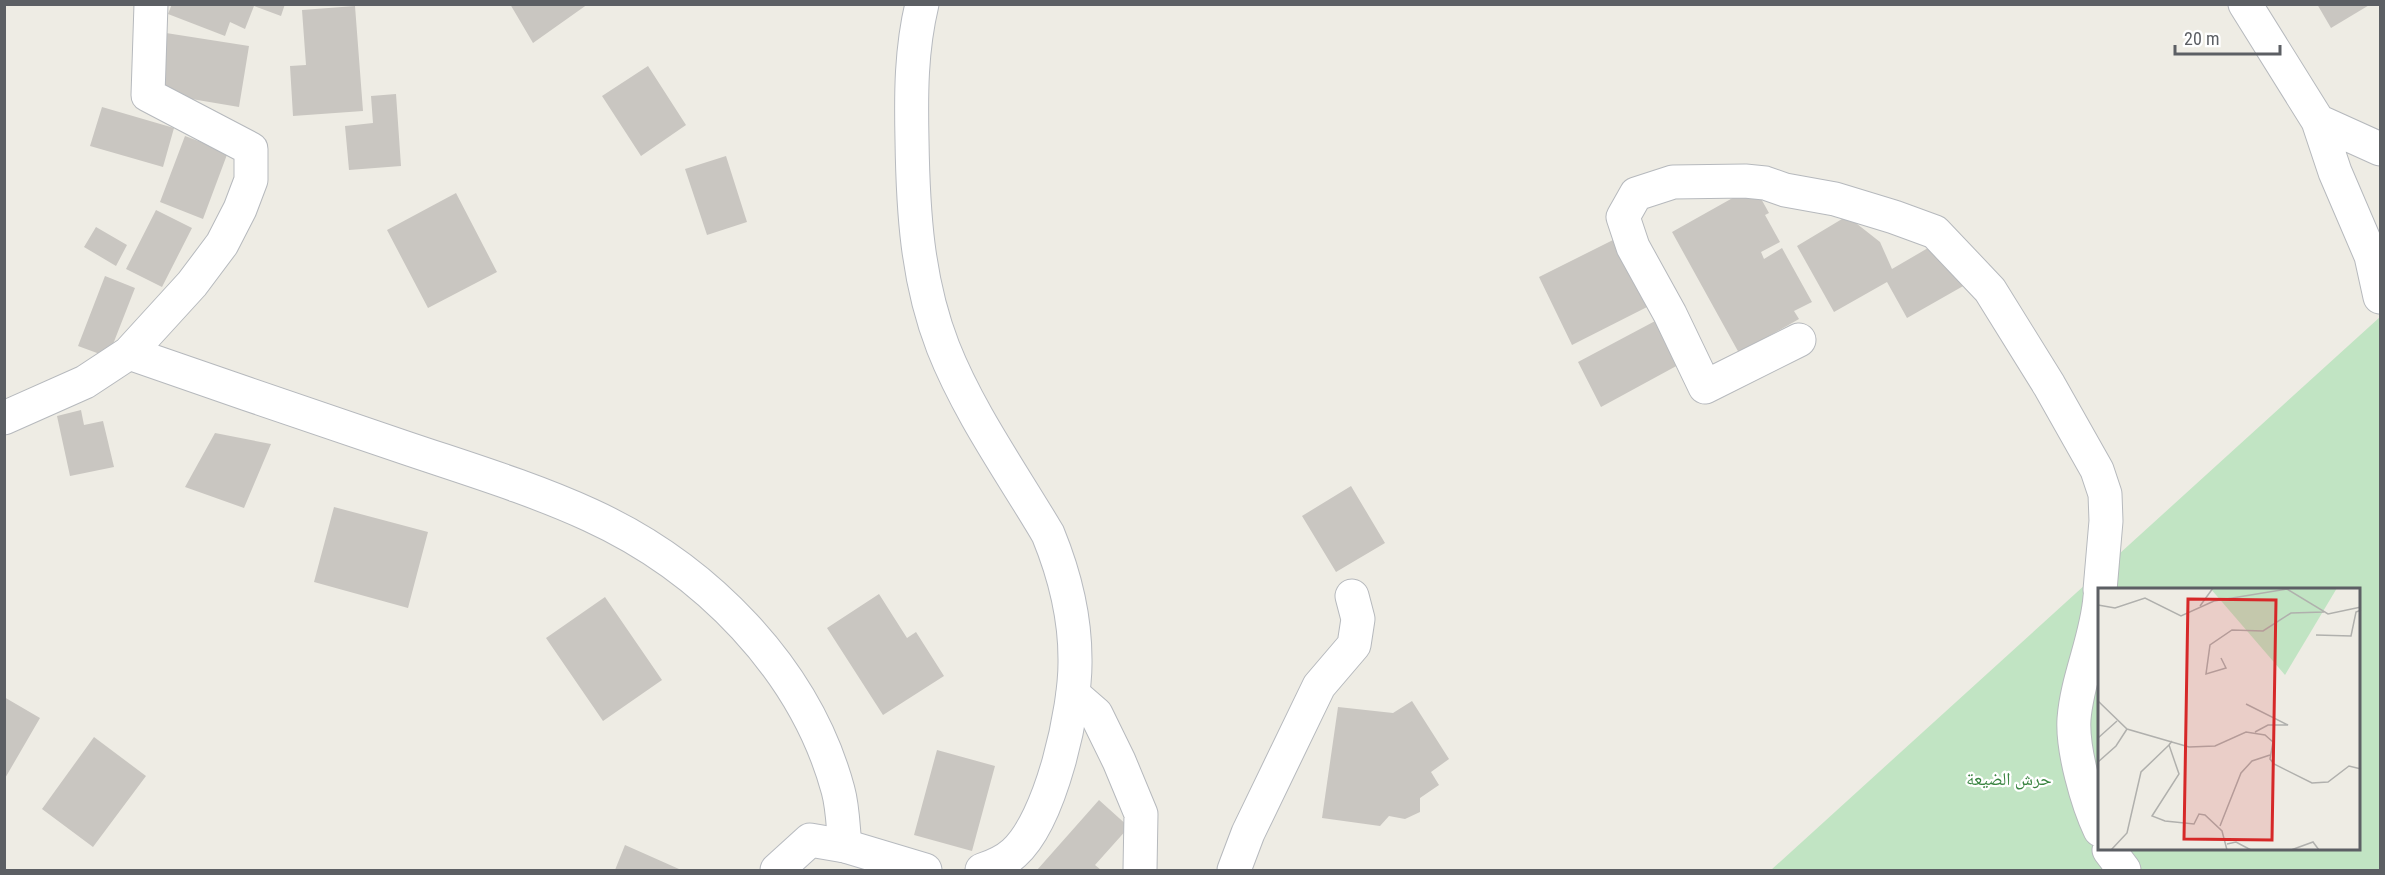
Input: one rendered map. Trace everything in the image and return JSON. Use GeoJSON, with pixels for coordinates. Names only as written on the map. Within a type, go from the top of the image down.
{"type":"FeatureCollection","features":[{"type":"Feature","properties":{"kind":"street"},"geometry":{"type":"LineString","coordinates":[[4,418],[85,382],[129,353],[192,284],[222,244],[240,209],[251,180],[251,149],[148,95],[151,4]]}},
{"type":"Feature","properties":{"kind":"street"},"geometry":{"type":"LineString","coordinates":[[922,4],[915,40],[911,91],[915,224],[926,292],[943,346],[956,377],[1048,534],[1056,552],[1073,632],[1075,657],[1073,694],[1067,726],[1043,810],[1030,833],[1014,852],[997,865],[982,870]]}},
{"type":"Feature","properties":{"kind":"street"},"geometry":{"type":"LineString","coordinates":[[2245,4],[2318,121],[2335,172],[2371,256],[2380,297]]}},
{"type":"Feature","properties":{"kind":"street"},"geometry":{"type":"LineString","coordinates":[[2318,121],[2380,148]]}},
{"type":"Feature","properties":{"kind":"street"},"geometry":{"type":"LineString","coordinates":[[1799,340],[1705,387],[1670,314],[1633,247],[1623,217],[1636,194],[1673,182],[1766,183],[1785,190],[1835,199],[1935,232],[1990,290],[2049,385],[2097,470],[2105,494],[2106,521],[2100,588]]}},
{"type":"Feature","properties":{"kind":"street"},"geometry":{"type":"LineString","coordinates":[[129,353],[523,488],[591,515],[635,538],[663,557],[699,583],[744,625],[779,668],[809,719],[826,756],[838,792],[845,846]]}},
{"type":"Feature","properties":{"kind":"street"},"geometry":{"type":"LineString","coordinates":[[1234,870],[1248,833],[1319,686],[1354,645],[1358,620],[1352,596]]}},
{"type":"Feature","properties":{"kind":"street"},"geometry":{"type":"LineString","coordinates":[[2098,606],[2074,719],[2077,756],[2098,825]]}},
{"type":"Feature","properties":{"kind":"street"},"geometry":{"type":"LineString","coordinates":[[1073,694],[1096,714],[1141,814],[1140,870]]}},
{"type":"Feature","properties":{"kind":"street"},"geometry":{"type":"LineString","coordinates":[[777,870],[810,840],[845,846],[925,870]]}},
{"type":"Feature","properties":{"kind":"street"},"geometry":{"type":"LineString","coordinates":[[2110,851],[2124,870]]}},
{"type":"Feature","properties":{"kind":"green space","name":"حرش الضيعة"},"geometry":{"type":"Polygon","coordinates":[[[2380,317],[2380,870],[1771,870],[2380,317]]]}},
{"type":"Feature","properties":{"kind":"building"},"geometry":{"type":"Polygon","coordinates":[[[172,4],[285,4],[281,16],[254,6],[245,29],[230,22],[225,36],[168,14],[172,4]]]}},
{"type":"Feature","properties":{"kind":"building"},"geometry":{"type":"Polygon","coordinates":[[[510,4],[588,4],[533,43],[510,4]]]}},
{"type":"Feature","properties":{"kind":"building"},"geometry":{"type":"Polygon","coordinates":[[[2317,4],[2371,4],[2331,28],[2317,4]]]}},
{"type":"Feature","properties":{"kind":"building"},"geometry":{"type":"Polygon","coordinates":[[[355,6],[363,111],[293,116],[290,66],[306,65],[302,10],[355,6]]]}},
{"type":"Feature","properties":{"kind":"building"},"geometry":{"type":"Polygon","coordinates":[[[166,33],[249,46],[239,107],[156,93],[166,33]]]}},
{"type":"Feature","properties":{"kind":"building"},"geometry":{"type":"Polygon","coordinates":[[[648,66],[686,125],[641,156],[602,96],[648,66]]]}},
{"type":"Feature","properties":{"kind":"building"},"geometry":{"type":"Polygon","coordinates":[[[396,94],[401,166],[349,170],[345,126],[373,123],[371,96],[396,94]]]}},
{"type":"Feature","properties":{"kind":"building"},"geometry":{"type":"Polygon","coordinates":[[[102,107],[174,128],[163,167],[90,146],[102,107]]]}},
{"type":"Feature","properties":{"kind":"building"},"geometry":{"type":"Polygon","coordinates":[[[185,136],[228,152],[203,219],[160,202],[185,136]]]}},
{"type":"Feature","properties":{"kind":"building"},"geometry":{"type":"Polygon","coordinates":[[[726,156],[747,222],[707,235],[685,169],[726,156]]]}},
{"type":"Feature","properties":{"kind":"building"},"geometry":{"type":"Polygon","coordinates":[[[1754,186],[1769,213],[1765,215],[1780,242],[1761,252],[1764,259],[1782,248],[1812,302],[1794,311],[1799,319],[1739,353],[1672,232],[1754,186]]]}},
{"type":"Feature","properties":{"kind":"building"},"geometry":{"type":"Polygon","coordinates":[[[456,193],[497,272],[428,308],[387,230],[456,193]]]}},
{"type":"Feature","properties":{"kind":"building"},"geometry":{"type":"Polygon","coordinates":[[[156,210],[192,228],[162,287],[126,269],[156,210]]]}},
{"type":"Feature","properties":{"kind":"building"},"geometry":{"type":"Polygon","coordinates":[[[1847,216],[1880,242],[1892,269],[1940,241],[1965,285],[1907,318],[1887,282],[1834,312],[1797,246],[1847,216]]]}},
{"type":"Feature","properties":{"kind":"building"},"geometry":{"type":"Polygon","coordinates":[[[96,227],[127,245],[116,266],[84,247],[96,227]]]}},
{"type":"Feature","properties":{"kind":"building"},"geometry":{"type":"Polygon","coordinates":[[[1617,238],[1651,305],[1572,345],[1539,277],[1617,238]]]}},
{"type":"Feature","properties":{"kind":"building"},"geometry":{"type":"Polygon","coordinates":[[[105,276],[135,288],[108,357],[78,346],[105,276]]]}},
{"type":"Feature","properties":{"kind":"building"},"geometry":{"type":"Polygon","coordinates":[[[1657,320],[1680,364],[1601,407],[1578,362],[1657,320]]]}},
{"type":"Feature","properties":{"kind":"building"},"geometry":{"type":"Polygon","coordinates":[[[81,410],[84,425],[103,421],[114,467],[70,476],[57,416],[81,410]]]}},
{"type":"Feature","properties":{"kind":"building"},"geometry":{"type":"Polygon","coordinates":[[[215,433],[271,444],[244,508],[185,487],[215,433]]]}},
{"type":"Feature","properties":{"kind":"building"},"geometry":{"type":"Polygon","coordinates":[[[1351,486],[1385,543],[1336,572],[1302,516],[1351,486]]]}},
{"type":"Feature","properties":{"kind":"building"},"geometry":{"type":"Polygon","coordinates":[[[334,507],[428,532],[408,608],[314,582],[334,507]]]}},
{"type":"Feature","properties":{"kind":"building"},"geometry":{"type":"Polygon","coordinates":[[[879,594],[907,638],[916,632],[944,676],[883,715],[827,628],[879,594]]]}},
{"type":"Feature","properties":{"kind":"building"},"geometry":{"type":"Polygon","coordinates":[[[605,597],[662,680],[603,721],[546,638],[605,597]]]}},
{"type":"Feature","properties":{"kind":"building"},"geometry":{"type":"Polygon","coordinates":[[[4,697],[40,718],[4,780],[4,697]]]}},
{"type":"Feature","properties":{"kind":"building"},"geometry":{"type":"Polygon","coordinates":[[[1412,701],[1449,759],[1431,772],[1439,785],[1420,798],[1420,812],[1405,819],[1389,816],[1380,826],[1322,818],[1338,707],[1393,713],[1412,701]]]}},
{"type":"Feature","properties":{"kind":"building"},"geometry":{"type":"Polygon","coordinates":[[[94,737],[146,776],[93,847],[42,809],[94,737]]]}},
{"type":"Feature","properties":{"kind":"building"},"geometry":{"type":"Polygon","coordinates":[[[937,750],[995,766],[972,851],[914,835],[937,750]]]}},
{"type":"Feature","properties":{"kind":"building"},"geometry":{"type":"Polygon","coordinates":[[[1099,800],[1129,827],[1095,865],[1101,870],[1037,870],[1099,800]]]}},
{"type":"Feature","properties":{"kind":"building"},"geometry":{"type":"Polygon","coordinates":[[[625,845],[679,869],[615,870],[625,845]]]}}]}
